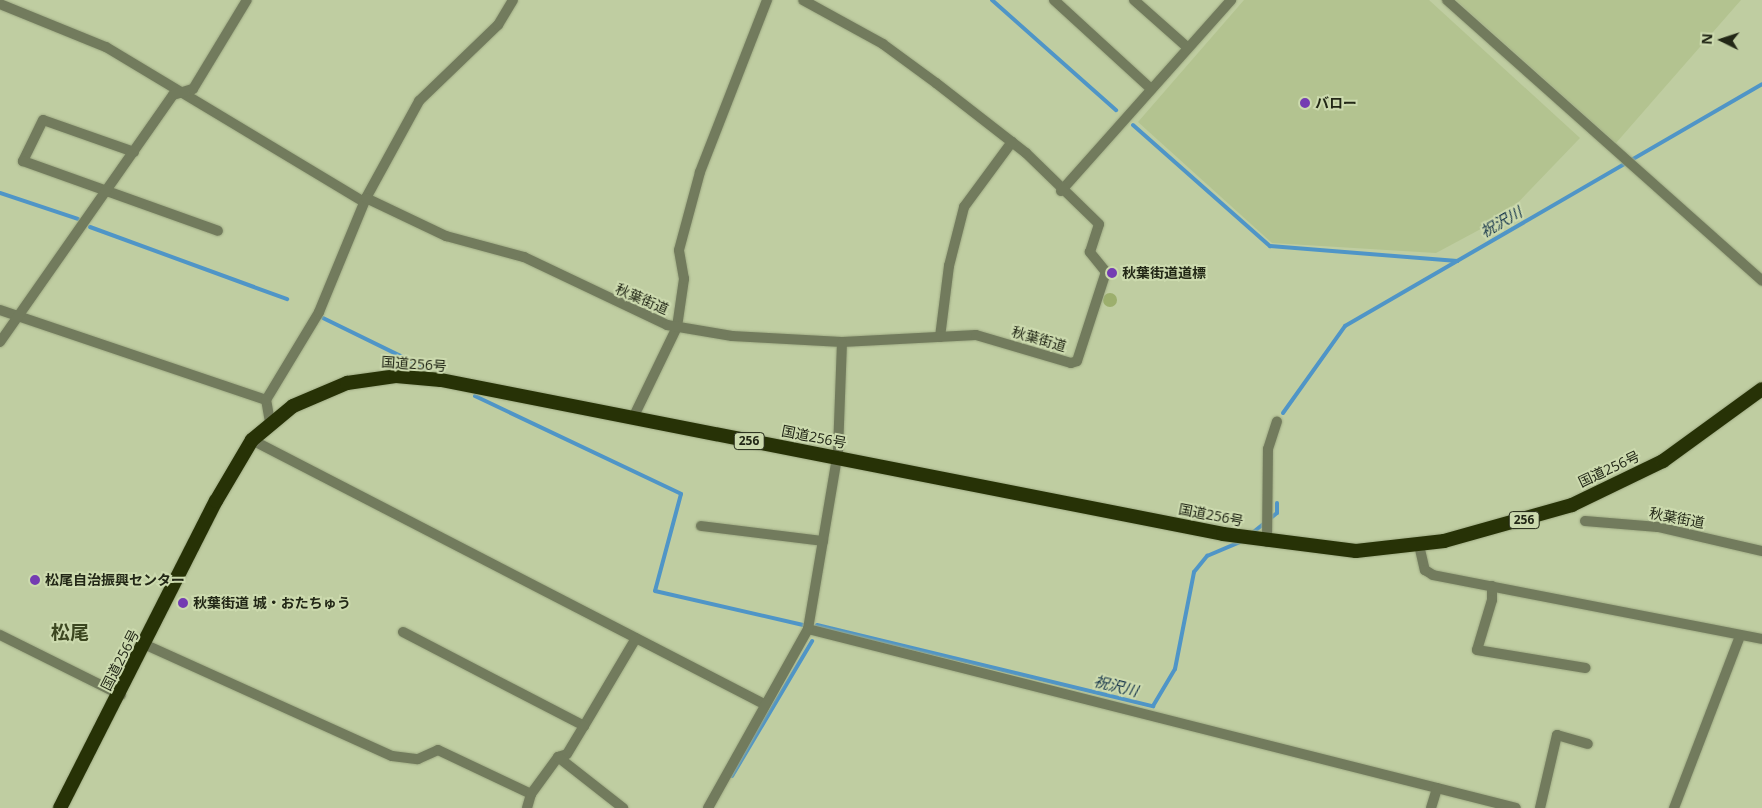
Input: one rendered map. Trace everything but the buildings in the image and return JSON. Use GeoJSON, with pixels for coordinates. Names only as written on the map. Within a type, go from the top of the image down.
{"type":"FeatureCollection","features":[{"type":"Feature","properties":{"kind":"highway","name":"国道256号"},"geometry":{"type":"LineString","coordinates":[[60,808],[121,695],[216,501],[252,440],[270,422],[329,388],[396,376],[441,380],[1235,536],[1263,536],[1356,551],[1419,545],[1503,527],[1572,505],[1637,476],[1705,434],[1762,389]]}},
{"type":"Feature","properties":{"kind":"street"},"geometry":{"type":"LineString","coordinates":[[0,342],[173,94],[184,95],[193,89],[247,0]]}},
{"type":"Feature","properties":{"kind":"street"},"geometry":{"type":"LineString","coordinates":[[270,422],[266,400],[319,312],[365,200],[419,101],[498,25],[513,0]]}},
{"type":"Feature","properties":{"kind":"street"},"geometry":{"type":"LineString","coordinates":[[632,418],[677,327],[684,279],[679,250],[688,215],[700,172],[767,0]]}},
{"type":"Feature","properties":{"kind":"street"},"geometry":{"type":"LineString","coordinates":[[803,0],[883,44],[1012,142],[1061,191],[1231,0]]}},
{"type":"Feature","properties":{"kind":"street"},"geometry":{"type":"LineString","coordinates":[[1054,0],[1151,89]]}},
{"type":"Feature","properties":{"kind":"street"},"geometry":{"type":"LineString","coordinates":[[1134,0],[1188,48]]}},
{"type":"Feature","properties":{"kind":"street"},"geometry":{"type":"LineString","coordinates":[[1447,0],[1762,281]]}},
{"type":"Feature","properties":{"kind":"street","name":"秋葉街道"},"geometry":{"type":"LineString","coordinates":[[0,4],[83,36],[365,200],[446,236],[524,256],[586,290],[677,327],[732,336],[842,342],[976,335],[1071,363],[1077,361],[1106,272],[1090,252],[1099,224],[1061,191]]}},
{"type":"Feature","properties":{"kind":"street"},"geometry":{"type":"LineString","coordinates":[[134,152],[42,120],[23,161],[218,231]]}},
{"type":"Feature","properties":{"kind":"street"},"geometry":{"type":"LineString","coordinates":[[940,337],[949,266],[964,207],[1012,142]]}},
{"type":"Feature","properties":{"kind":"street"},"geometry":{"type":"LineString","coordinates":[[0,310],[266,400]]}},
{"type":"Feature","properties":{"kind":"street"},"geometry":{"type":"LineString","coordinates":[[708,808],[764,704],[808,630],[836,458],[842,342]]}},
{"type":"Feature","properties":{"kind":"street"},"geometry":{"type":"LineString","coordinates":[[1263,536],[1266,512],[1268,450],[1277,421]]}},
{"type":"Feature","properties":{"kind":"street"},"geometry":{"type":"LineString","coordinates":[[252,440],[764,704]]}},
{"type":"Feature","properties":{"kind":"street","name":"秋葉街道"},"geometry":{"type":"LineString","coordinates":[[1585,522],[1658,527],[1762,551]]}},
{"type":"Feature","properties":{"kind":"street"},"geometry":{"type":"LineString","coordinates":[[701,526],[823,541]]}},
{"type":"Feature","properties":{"kind":"street"},"geometry":{"type":"LineString","coordinates":[[1419,545],[1425,570],[1492,586],[1762,639]]}},
{"type":"Feature","properties":{"kind":"street"},"geometry":{"type":"LineString","coordinates":[[1492,586],[1492,600],[1477,650],[1586,668]]}},
{"type":"Feature","properties":{"kind":"street"},"geometry":{"type":"LineString","coordinates":[[808,630],[1516,808]]}},
{"type":"Feature","properties":{"kind":"street"},"geometry":{"type":"LineString","coordinates":[[403,632],[584,726]]}},
{"type":"Feature","properties":{"kind":"street"},"geometry":{"type":"LineString","coordinates":[[0,635],[121,695]]}},
{"type":"Feature","properties":{"kind":"street"},"geometry":{"type":"LineString","coordinates":[[1674,808],[1740,636]]}},
{"type":"Feature","properties":{"kind":"street"},"geometry":{"type":"LineString","coordinates":[[527,808],[531,794],[558,756],[567,754],[636,638]]}},
{"type":"Feature","properties":{"kind":"street"},"geometry":{"type":"LineString","coordinates":[[146,645],[392,756],[408,760],[438,750],[531,794]]}},
{"type":"Feature","properties":{"kind":"street"},"geometry":{"type":"LineString","coordinates":[[1540,808],[1557,735],[1588,744]]}},
{"type":"Feature","properties":{"kind":"street"},"geometry":{"type":"LineString","coordinates":[[558,756],[623,808]]}},
{"type":"Feature","properties":{"kind":"street"},"geometry":{"type":"LineString","coordinates":[[1431,808],[1437,788]]}},
{"type":"Feature","properties":{"kind":"shaded area"},"geometry":{"type":"Polygon","coordinates":[[[1244,0],[1429,0],[1580,138],[1505,216],[1436,253],[1272,243],[1138,122],[1244,0]]]}},
{"type":"Feature","properties":{"kind":"shaded area"},"geometry":{"type":"Polygon","coordinates":[[[1456,0],[1741,0],[1616,143],[1456,0]]]}},
{"type":"Feature","properties":{"kind":"shaded area"},"geometry":{"type":"Polygon","coordinates":[[[1110,293],[1115,295],[1117,300],[1115,305],[1110,307],[1105,305],[1103,300],[1105,295],[1110,293]]]}},
{"type":"Feature","properties":{"kind":"waterway"},"geometry":{"type":"LineString","coordinates":[[992,0],[1116,110]]}},
{"type":"Feature","properties":{"kind":"waterway","name":"祝沢川"},"geometry":{"type":"LineString","coordinates":[[1283,413],[1345,326],[1762,84]]}},
{"type":"Feature","properties":{"kind":"waterway"},"geometry":{"type":"LineString","coordinates":[[1133,125],[1270,246],[1457,261]]}},
{"type":"Feature","properties":{"kind":"waterway"},"geometry":{"type":"LineString","coordinates":[[0,193],[78,219]]}},
{"type":"Feature","properties":{"kind":"waterway"},"geometry":{"type":"LineString","coordinates":[[90,227],[287,299]]}},
{"type":"Feature","properties":{"kind":"waterway"},"geometry":{"type":"LineString","coordinates":[[323,318],[425,368]]}},
{"type":"Feature","properties":{"kind":"waterway"},"geometry":{"type":"LineString","coordinates":[[475,396],[681,494],[655,591],[803,625]]}},
{"type":"Feature","properties":{"kind":"waterway","name":"祝沢川"},"geometry":{"type":"LineString","coordinates":[[1251,534],[1277,513],[1277,503]]}},
{"type":"Feature","properties":{"kind":"waterway","name":"祝沢川"},"geometry":{"type":"LineString","coordinates":[[817,625],[1153,706],[1175,669],[1194,572],[1207,556],[1242,541]]}},
{"type":"Feature","properties":{"kind":"waterway"},"geometry":{"type":"LineString","coordinates":[[732,776],[812,641]]}},
{"type":"Feature","properties":{"kind":"place","name":"バロー"},"geometry":{"type":"Point","coordinates":[1305,103]}},
{"type":"Feature","properties":{"kind":"place","name":"秋葉街道道標"},"geometry":{"type":"Point","coordinates":[1112,273]}},
{"type":"Feature","properties":{"kind":"place","name":"松尾自治振興センター"},"geometry":{"type":"Point","coordinates":[35,580]}},
{"type":"Feature","properties":{"kind":"place","name":"秋葉街道 城・おたちゅう"},"geometry":{"type":"Point","coordinates":[183,603]}},
{"type":"Feature","properties":{"kind":"district","name":"松尾"},"geometry":{"type":"Point","coordinates":[70,633]}}]}
